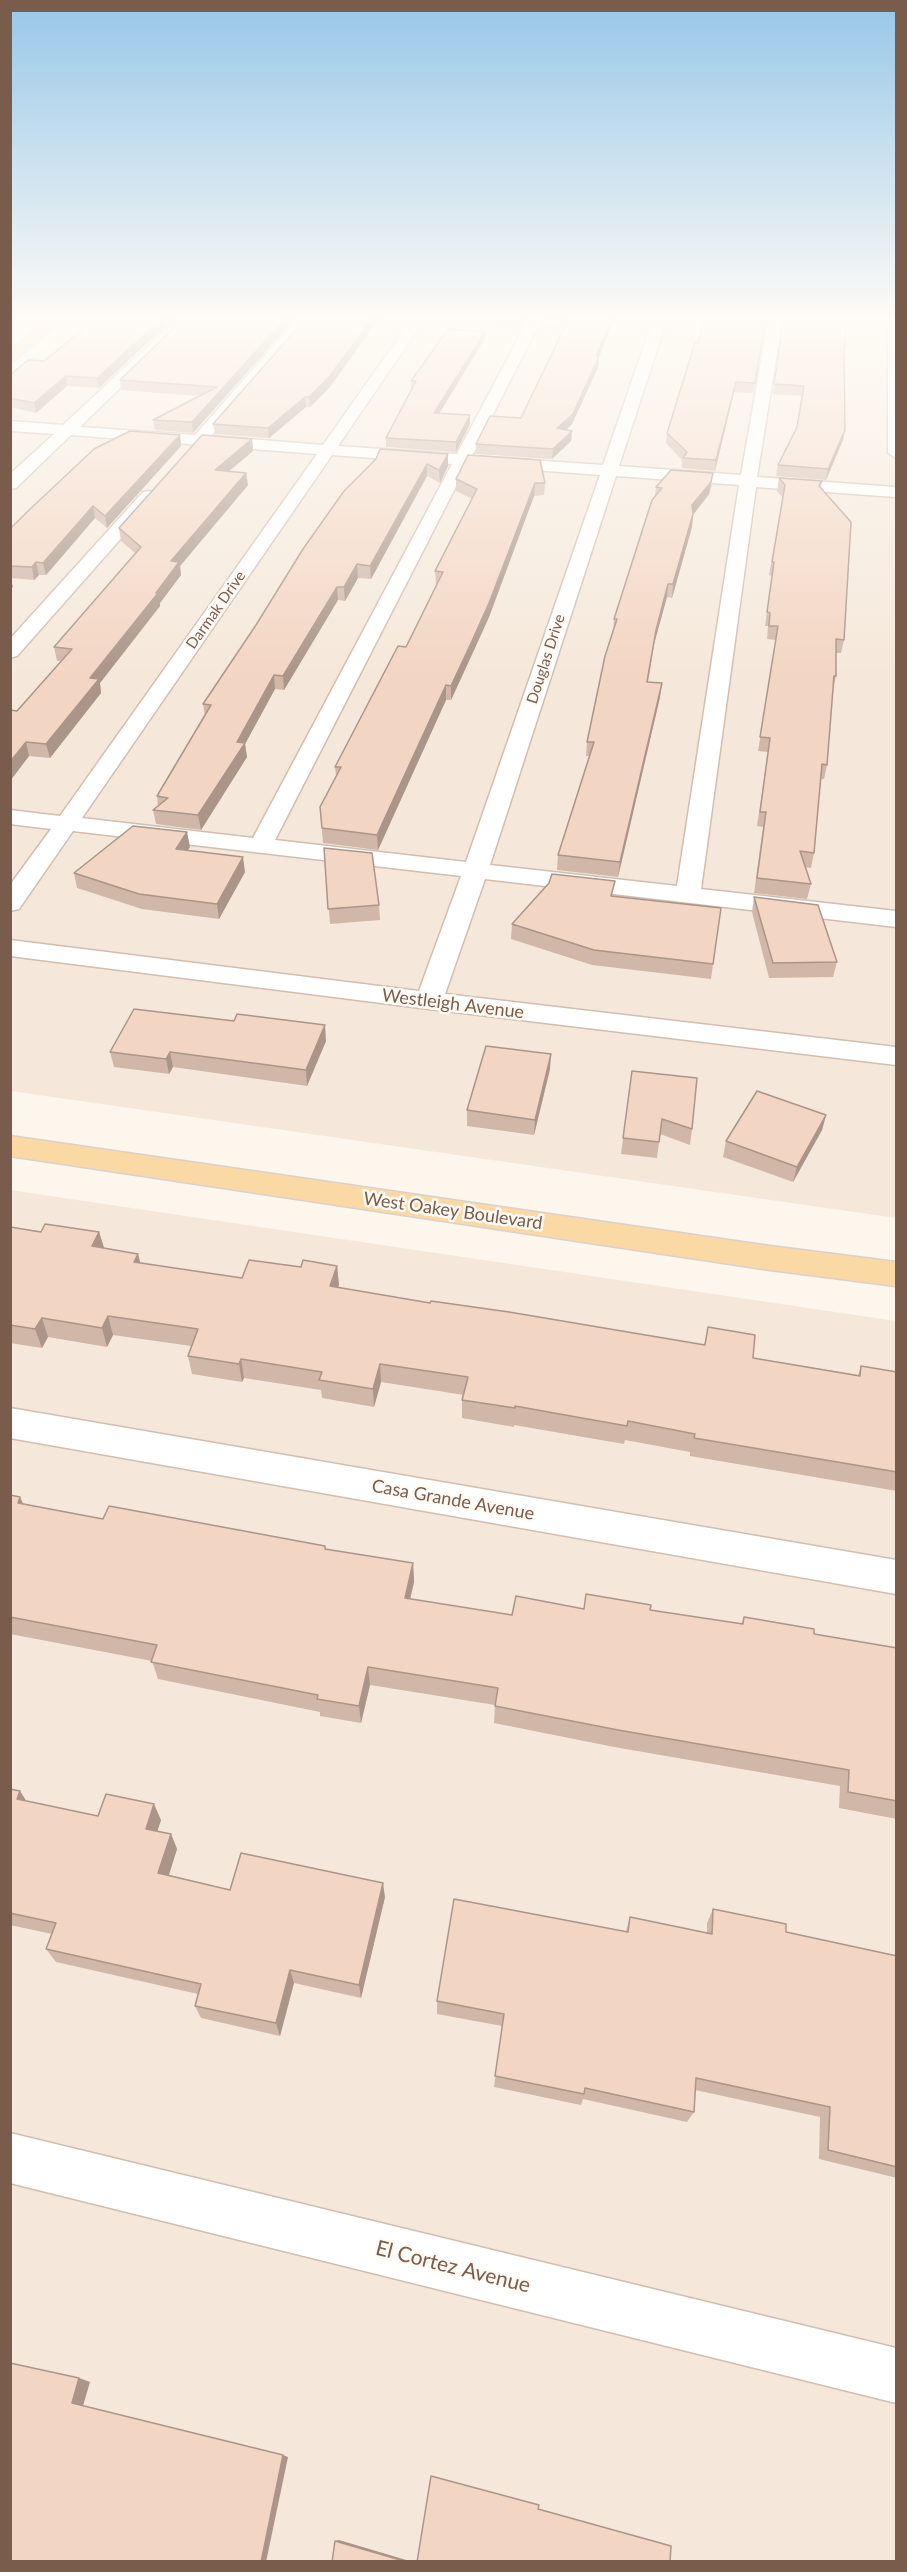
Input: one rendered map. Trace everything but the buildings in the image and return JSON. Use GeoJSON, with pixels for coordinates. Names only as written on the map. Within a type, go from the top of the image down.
{"type":"FeatureCollection","features":[{"type":"Feature","properties":{"kind":"main road","name":"West Oakey Boulevard"},"geometry":{"type":"LineString","coordinates":[[10,1146],[770,1258],[897,1274]]}},
{"type":"Feature","properties":{"kind":"street"},"geometry":{"type":"LineString","coordinates":[[10,484],[62,436]]}},
{"type":"Feature","properties":{"kind":"street"},"geometry":{"type":"LineString","coordinates":[[148,436],[897,492]]}},
{"type":"Feature","properties":{"kind":"street"},"geometry":{"type":"LineString","coordinates":[[184,458],[203,436]]}},
{"type":"Feature","properties":{"kind":"street","name":"Darmak Drive"},"geometry":{"type":"LineString","coordinates":[[10,904],[338,436]]}},
{"type":"Feature","properties":{"kind":"street"},"geometry":{"type":"LineString","coordinates":[[261,845],[475,436]]}},
{"type":"Feature","properties":{"kind":"street","name":"Douglas Drive"},"geometry":{"type":"LineString","coordinates":[[429,1001],[476,870],[621,436]]}},
{"type":"Feature","properties":{"kind":"street"},"geometry":{"type":"LineString","coordinates":[[688,894],[756,436]]}},
{"type":"Feature","properties":{"kind":"street"},"geometry":{"type":"LineString","coordinates":[[897,436],[897,453]]}},
{"type":"Feature","properties":{"kind":"street"},"geometry":{"type":"LineString","coordinates":[[10,652],[160,484]]}},
{"type":"Feature","properties":{"kind":"street"},"geometry":{"type":"LineString","coordinates":[[10,817],[897,919]]}},
{"type":"Feature","properties":{"kind":"street","name":"Westleigh Avenue"},"geometry":{"type":"LineString","coordinates":[[10,948],[429,1001],[897,1056]]}},
{"type":"Feature","properties":{"kind":"street","name":"Casa Grande Avenue"},"geometry":{"type":"LineString","coordinates":[[10,1423],[897,1577]]}},
{"type":"Feature","properties":{"kind":"street","name":"El Cortez Avenue"},"geometry":{"type":"LineString","coordinates":[[10,2158],[897,2376]]}},
{"type":"Feature","properties":{"kind":"shaded area"},"geometry":{"type":"Polygon","coordinates":[[[10,436],[896,436],[896,1218],[11,1091],[10,436]]]}},
{"type":"Feature","properties":{"kind":"shaded area"},"geometry":{"type":"Polygon","coordinates":[[[10,1190],[896,1321],[896,2561],[11,2561],[10,1190]]]}}]}
